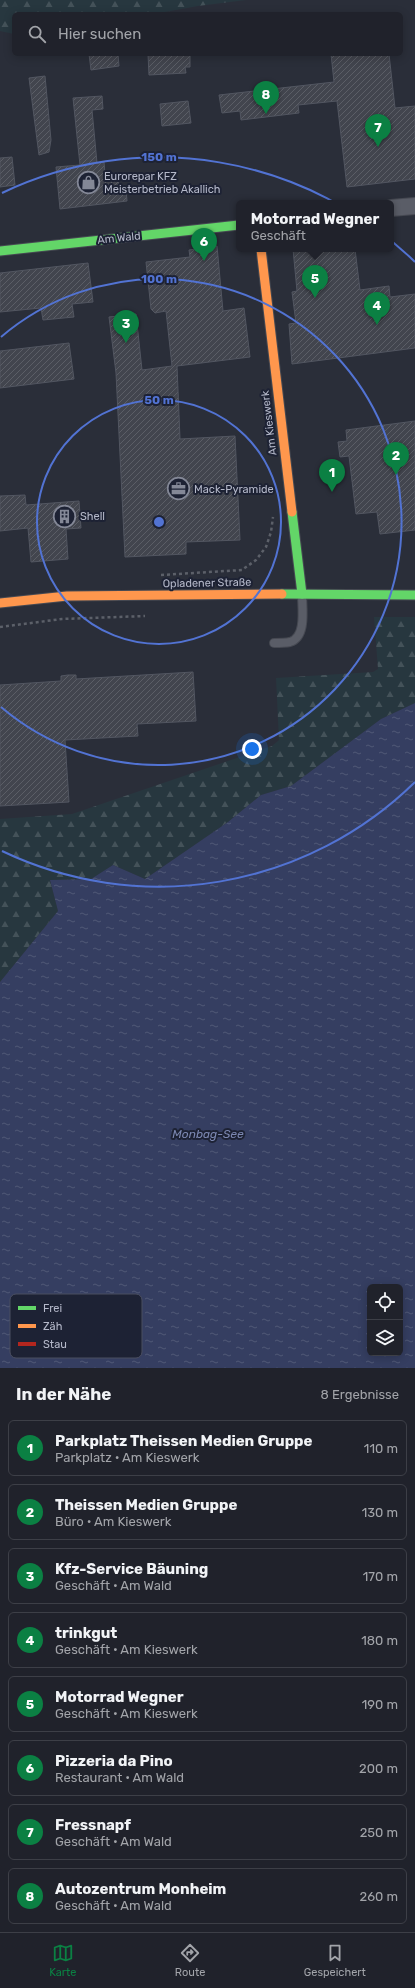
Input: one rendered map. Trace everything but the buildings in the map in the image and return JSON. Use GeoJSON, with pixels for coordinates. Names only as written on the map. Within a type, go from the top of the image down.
{"type":"FeatureCollection","features":[{"type":"Feature","properties":{"kind":"street"},"geometry":{"type":"LineString","coordinates":[[394,208],[415,206]]}},
{"type":"Feature","properties":{"kind":"street","name":"Am Wald"},"geometry":{"type":"LineString","coordinates":[[0,251],[236,225]]}},
{"type":"Feature","properties":{"kind":"street","name":"Am Kieswerk"},"geometry":{"type":"LineString","coordinates":[[261,252],[302,594]]}},
{"type":"Feature","properties":{"kind":"street","name":"Opladener Straße"},"geometry":{"type":"LineString","coordinates":[[0,603],[67,596],[302,594],[415,595]]}},
{"type":"Feature","properties":{"kind":"lane"},"geometry":{"type":"LineString","coordinates":[[274,643],[289,643],[296,640],[300,633],[302,594]]}},
{"type":"Feature","properties":{"kind":"path"},"geometry":{"type":"LineString","coordinates":[[156,575],[242,570],[256,560],[266,546],[271,532],[273,516]]}},
{"type":"Feature","properties":{"kind":"green space"},"geometry":{"type":"Polygon","coordinates":[[[0,0],[246,0],[165,12],[12,12],[12,34],[0,31],[0,0]]]}},
{"type":"Feature","properties":{"kind":"green space"},"geometry":{"type":"Polygon","coordinates":[[[374,617],[415,617],[415,703],[381,719],[291,786],[261,795],[228,822],[145,879],[113,865],[91,879],[50,880],[58,911],[0,982],[0,819],[72,814],[272,746],[279,740],[276,678],[373,672],[378,669],[374,617]]]}},
{"type":"Feature","properties":{"kind":"water","name":"Monbag-See"},"geometry":{"type":"Polygon","coordinates":[[[415,703],[415,1368],[0,1368],[0,982],[58,911],[50,880],[91,879],[113,865],[145,879],[228,822],[261,795],[291,786],[381,719],[415,703]]]}},
{"type":"Feature","properties":{"kind":"traffic: fast"},"geometry":{"type":"LineString","coordinates":[[0,251],[236,225]]}},
{"type":"Feature","properties":{"kind":"traffic: fast"},"geometry":{"type":"LineString","coordinates":[[292,512],[302,594]]}},
{"type":"Feature","properties":{"kind":"traffic: fast"},"geometry":{"type":"LineString","coordinates":[[282,594],[415,595]]}},
{"type":"Feature","properties":{"kind":"traffic: slow"},"geometry":{"type":"LineString","coordinates":[[261,252],[292,512]]}},
{"type":"Feature","properties":{"kind":"traffic: slow"},"geometry":{"type":"LineString","coordinates":[[0,603],[67,596],[282,594]]}},
{"type":"Feature","properties":{"kind":"place","name":"Autozentrum Monheim"},"geometry":{"type":"Point","coordinates":[266,114]}},
{"type":"Feature","properties":{"kind":"place","name":"Fressnapf"},"geometry":{"type":"Point","coordinates":[378,147]}},
{"type":"Feature","properties":{"kind":"place","name":"Eurorepar KFZ Meisterbetrieb Akallich"},"geometry":{"type":"Point","coordinates":[88,182]}},
{"type":"Feature","properties":{"kind":"place","name":"Pizzeria da Pino"},"geometry":{"type":"Point","coordinates":[204,261]}},
{"type":"Feature","properties":{"kind":"place","name":"Motorrad Wegner"},"geometry":{"type":"Point","coordinates":[315,298]}},
{"type":"Feature","properties":{"kind":"place","name":"trinkgut"},"geometry":{"type":"Point","coordinates":[377,325]}},
{"type":"Feature","properties":{"kind":"place","name":"Kfz-Service Bäuning"},"geometry":{"type":"Point","coordinates":[126,343]}},
{"type":"Feature","properties":{"kind":"place","name":"Theissen Medien Gruppe"},"geometry":{"type":"Point","coordinates":[396,475]}},
{"type":"Feature","properties":{"kind":"place","name":"Mack-Pyramide"},"geometry":{"type":"Point","coordinates":[179,489]}},
{"type":"Feature","properties":{"kind":"place","name":"Parkplatz Theissen Medien Gruppe"},"geometry":{"type":"Point","coordinates":[332,492]}},
{"type":"Feature","properties":{"kind":"place","name":"Shell"},"geometry":{"type":"Point","coordinates":[65,516]}}]}
